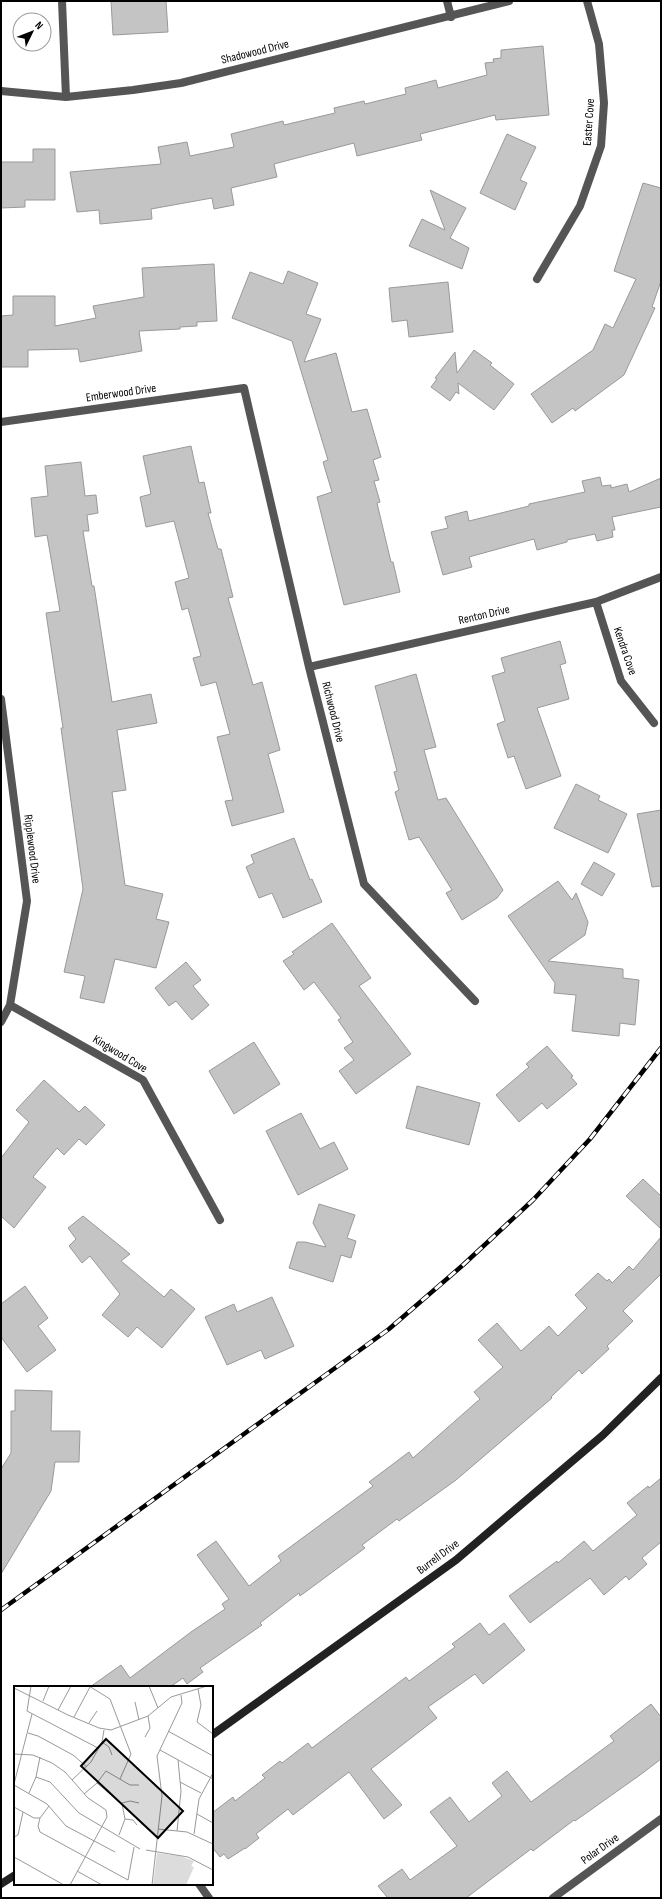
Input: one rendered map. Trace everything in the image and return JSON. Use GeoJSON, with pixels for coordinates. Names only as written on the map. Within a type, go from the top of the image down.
{"type":"FeatureCollection","features":[{"type":"Feature","properties":{"kind":"street"},"geometry":{"type":"LineString","coordinates":[[62,1],[66,97]]}},
{"type":"Feature","properties":{"kind":"street"},"geometry":{"type":"LineString","coordinates":[[447,1],[451,17]]}},
{"type":"Feature","properties":{"kind":"street","name":"Shadowood Drive"},"geometry":{"type":"LineString","coordinates":[[1,91],[66,97],[134,90],[181,82],[451,17],[509,1]]}},
{"type":"Feature","properties":{"kind":"street","name":"Easter Cove"},"geometry":{"type":"LineString","coordinates":[[537,279],[580,206],[601,146],[604,103],[599,44],[587,1]]}},
{"type":"Feature","properties":{"kind":"street","name":"Emberwood Drive"},"geometry":{"type":"LineString","coordinates":[[1,422],[244,388]]}},
{"type":"Feature","properties":{"kind":"street","name":"Richwood Drive"},"geometry":{"type":"LineString","coordinates":[[244,388],[309,667],[364,884],[476,1001]]}},
{"type":"Feature","properties":{"kind":"street","name":"Renton Drive"},"geometry":{"type":"LineString","coordinates":[[309,667],[596,602],[661,577]]}},
{"type":"Feature","properties":{"kind":"street","name":"Kendra Cove"},"geometry":{"type":"LineString","coordinates":[[596,602],[621,681],[654,723]]}},
{"type":"Feature","properties":{"kind":"street","name":"Ripplewood Drive"},"geometry":{"type":"LineString","coordinates":[[1,699],[27,901],[10,1005],[1,1022]]}},
{"type":"Feature","properties":{"kind":"street","name":"Kingwood Cove"},"geometry":{"type":"LineString","coordinates":[[10,1005],[143,1080],[220,1220]]}},
{"type":"Feature","properties":{"kind":"street","name":"Burrell Drive"},"geometry":{"type":"LineString","coordinates":[[213,1734],[456,1560],[603,1435],[661,1378]]}},
{"type":"Feature","properties":{"kind":"street","name":"Polar Drive"},"geometry":{"type":"LineString","coordinates":[[553,1898],[661,1819]]}},
{"type":"Feature","properties":{"kind":"street"},"geometry":{"type":"LineString","coordinates":[[1,1884],[14,1876]]}},
{"type":"Feature","properties":{"kind":"street"},"geometry":{"type":"LineString","coordinates":[[200,1885],[210,1898]]}},
{"type":"Feature","properties":{"kind":"building"},"geometry":{"type":"Polygon","coordinates":[[[111,1],[166,1],[168,32],[113,35],[111,1]]]}},
{"type":"Feature","properties":{"kind":"building"},"geometry":{"type":"Polygon","coordinates":[[[543,46],[549,115],[496,120],[495,115],[420,134],[422,140],[357,156],[354,143],[274,164],[277,177],[231,188],[234,205],[214,209],[212,198],[151,209],[152,219],[100,224],[99,210],[77,212],[70,172],[161,164],[158,147],[187,142],[190,156],[234,147],[231,134],[283,121],[284,125],[335,113],[334,108],[364,101],[365,104],[406,94],[405,88],[436,80],[438,88],[487,75],[485,63],[494,62],[493,59],[501,58],[501,50],[543,46]]]}},
{"type":"Feature","properties":{"kind":"building"},"geometry":{"type":"Polygon","coordinates":[[[507,134],[536,147],[520,180],[527,183],[515,210],[480,193],[507,134]]]}},
{"type":"Feature","properties":{"kind":"building"},"geometry":{"type":"Polygon","coordinates":[[[33,149],[55,149],[55,200],[25,200],[25,207],[1,208],[1,162],[33,162],[33,149]]]}},
{"type":"Feature","properties":{"kind":"building"},"geometry":{"type":"Polygon","coordinates":[[[643,183],[661,188],[661,281],[652,307],[655,308],[624,375],[575,411],[573,408],[552,423],[531,394],[593,350],[605,324],[613,328],[636,279],[614,271],[643,183]]]}},
{"type":"Feature","properties":{"kind":"building"},"geometry":{"type":"Polygon","coordinates":[[[430,190],[466,208],[450,238],[469,248],[462,269],[409,246],[422,219],[445,230],[430,190]]]}},
{"type":"Feature","properties":{"kind":"building"},"geometry":{"type":"Polygon","coordinates":[[[214,264],[217,321],[197,322],[197,326],[180,327],[180,329],[139,331],[142,351],[80,362],[78,349],[28,350],[28,367],[1,367],[1,316],[13,315],[13,296],[55,296],[55,326],[96,318],[93,306],[144,297],[142,268],[214,264]]]}},
{"type":"Feature","properties":{"kind":"building"},"geometry":{"type":"Polygon","coordinates":[[[288,271],[318,283],[306,314],[321,319],[304,362],[336,353],[352,412],[367,409],[381,457],[373,460],[379,480],[374,481],[380,502],[377,503],[391,562],[393,562],[400,592],[344,605],[317,497],[332,492],[323,462],[328,460],[292,341],[232,318],[250,272],[283,284],[288,271]]]}},
{"type":"Feature","properties":{"kind":"building"},"geometry":{"type":"Polygon","coordinates":[[[448,282],[453,332],[409,337],[407,320],[392,322],[389,288],[448,282]]]}},
{"type":"Feature","properties":{"kind":"building"},"geometry":{"type":"Polygon","coordinates":[[[474,350],[492,363],[490,365],[514,384],[494,410],[458,383],[459,394],[456,392],[450,401],[431,387],[437,379],[435,378],[455,352],[457,373],[474,350]]]}},
{"type":"Feature","properties":{"kind":"building"},"geometry":{"type":"Polygon","coordinates":[[[191,446],[199,483],[204,482],[211,513],[208,513],[218,549],[221,549],[233,597],[228,598],[253,685],[262,682],[280,750],[268,754],[284,812],[232,826],[225,801],[233,800],[217,737],[230,734],[216,682],[201,686],[193,658],[201,656],[188,608],[182,610],[175,582],[189,578],[174,521],[146,527],[140,497],[151,494],[143,456],[191,446]]]}},
{"type":"Feature","properties":{"kind":"building"},"geometry":{"type":"Polygon","coordinates":[[[81,462],[85,496],[96,495],[98,513],[87,515],[89,531],[83,531],[92,586],[94,586],[112,702],[151,694],[157,723],[117,730],[126,790],[112,792],[125,885],[163,894],[156,919],[169,922],[156,968],[115,959],[104,1003],[80,998],[85,976],[64,972],[83,889],[61,728],[63,728],[46,613],[60,611],[47,535],[35,537],[31,498],[48,496],[45,466],[81,462]]]}},
{"type":"Feature","properties":{"kind":"building"},"geometry":{"type":"Polygon","coordinates":[[[600,477],[602,486],[611,485],[611,488],[627,484],[629,492],[661,478],[661,507],[612,517],[615,530],[612,530],[613,537],[597,541],[595,534],[567,540],[567,542],[537,550],[534,539],[469,557],[472,567],[443,575],[431,532],[448,528],[445,517],[467,511],[469,521],[529,506],[529,504],[585,492],[582,481],[600,477]]]}},
{"type":"Feature","properties":{"kind":"building"},"geometry":{"type":"Polygon","coordinates":[[[560,641],[566,663],[560,665],[569,699],[537,708],[561,776],[526,789],[514,756],[508,758],[497,724],[505,721],[492,676],[505,672],[501,658],[560,641]]]}},
{"type":"Feature","properties":{"kind":"building"},"geometry":{"type":"Polygon","coordinates":[[[416,674],[436,747],[424,750],[438,800],[446,798],[503,890],[497,898],[462,920],[446,893],[452,890],[419,837],[409,840],[395,792],[399,790],[394,772],[397,771],[375,686],[416,674]]]}},
{"type":"Feature","properties":{"kind":"building"},"geometry":{"type":"Polygon","coordinates":[[[576,784],[600,796],[598,800],[627,814],[608,853],[554,828],[576,784]]]}},
{"type":"Feature","properties":{"kind":"building"},"geometry":{"type":"Polygon","coordinates":[[[661,810],[661,886],[652,887],[637,814],[661,810]]]}},
{"type":"Feature","properties":{"kind":"building"},"geometry":{"type":"Polygon","coordinates":[[[294,838],[310,880],[312,879],[322,902],[283,918],[272,893],[259,898],[246,867],[254,863],[251,855],[294,838]]]}},
{"type":"Feature","properties":{"kind":"building"},"geometry":{"type":"Polygon","coordinates":[[[594,862],[615,874],[602,896],[581,884],[594,862]]]}},
{"type":"Feature","properties":{"kind":"building"},"geometry":{"type":"Polygon","coordinates":[[[558,881],[572,900],[576,893],[588,922],[585,935],[548,961],[623,969],[623,978],[639,980],[635,1025],[620,1023],[619,1036],[572,1031],[576,995],[554,993],[555,983],[508,916],[558,881]]]}},
{"type":"Feature","properties":{"kind":"building"},"geometry":{"type":"Polygon","coordinates":[[[332,923],[371,978],[359,986],[411,1054],[356,1094],[339,1071],[354,1060],[344,1048],[353,1042],[338,1020],[341,1018],[314,982],[304,990],[283,961],[294,954],[292,952],[332,923]]]}},
{"type":"Feature","properties":{"kind":"building"},"geometry":{"type":"Polygon","coordinates":[[[186,962],[201,980],[193,986],[209,1005],[192,1020],[176,1001],[169,1006],[155,988],[186,962]]]}},
{"type":"Feature","properties":{"kind":"building"},"geometry":{"type":"Polygon","coordinates":[[[254,1042],[280,1084],[234,1114],[209,1071],[254,1042]]]}},
{"type":"Feature","properties":{"kind":"building"},"geometry":{"type":"Polygon","coordinates":[[[547,1046],[573,1076],[571,1077],[577,1084],[547,1109],[542,1103],[519,1122],[496,1095],[529,1067],[526,1064],[547,1046]]]}},
{"type":"Feature","properties":{"kind":"building"},"geometry":{"type":"Polygon","coordinates":[[[44,1080],[79,1112],[85,1106],[105,1125],[86,1145],[79,1139],[64,1155],[57,1148],[33,1177],[46,1187],[14,1228],[1,1216],[1,1158],[29,1122],[16,1110],[44,1080]]]}},
{"type":"Feature","properties":{"kind":"building"},"geometry":{"type":"Polygon","coordinates":[[[417,1086],[480,1103],[469,1145],[406,1128],[417,1086]]]}},
{"type":"Feature","properties":{"kind":"building"},"geometry":{"type":"Polygon","coordinates":[[[301,1113],[320,1149],[334,1142],[348,1169],[298,1195],[266,1131],[301,1113]]]}},
{"type":"Feature","properties":{"kind":"building"},"geometry":{"type":"Polygon","coordinates":[[[643,1179],[661,1196],[661,1229],[626,1196],[643,1179]]]}},
{"type":"Feature","properties":{"kind":"building"},"geometry":{"type":"Polygon","coordinates":[[[319,1204],[355,1215],[347,1238],[356,1241],[351,1258],[341,1255],[333,1282],[289,1268],[297,1242],[305,1242],[326,1247],[313,1223],[319,1204]]]}},
{"type":"Feature","properties":{"kind":"building"},"geometry":{"type":"Polygon","coordinates":[[[83,1216],[130,1254],[121,1261],[164,1297],[171,1289],[195,1309],[162,1348],[137,1327],[128,1337],[102,1315],[120,1294],[90,1256],[82,1263],[69,1246],[76,1239],[68,1228],[83,1216]]]}},
{"type":"Feature","properties":{"kind":"building"},"geometry":{"type":"Polygon","coordinates":[[[661,1237],[661,1274],[623,1311],[633,1321],[607,1346],[609,1349],[582,1374],[579,1370],[551,1397],[552,1398],[456,1480],[399,1521],[397,1519],[362,1545],[365,1548],[300,1596],[299,1593],[260,1623],[262,1625],[200,1668],[203,1672],[187,1684],[183,1678],[171,1686],[91,1686],[121,1665],[130,1678],[191,1632],[225,1609],[222,1604],[229,1599],[197,1555],[216,1541],[249,1586],[281,1561],[278,1556],[373,1486],[369,1482],[409,1452],[413,1458],[480,1399],[474,1392],[503,1367],[478,1340],[497,1323],[521,1351],[549,1326],[558,1336],[587,1308],[575,1295],[598,1273],[607,1281],[609,1279],[612,1283],[629,1266],[633,1270],[661,1237]]]}},
{"type":"Feature","properties":{"kind":"building"},"geometry":{"type":"Polygon","coordinates":[[[25,1286],[48,1318],[38,1326],[56,1350],[27,1372],[1,1337],[1,1304],[25,1286]]]}},
{"type":"Feature","properties":{"kind":"building"},"geometry":{"type":"Polygon","coordinates":[[[272,1297],[294,1346],[265,1359],[261,1350],[227,1365],[205,1317],[234,1304],[237,1312],[272,1297]]]}},
{"type":"Feature","properties":{"kind":"building"},"geometry":{"type":"Polygon","coordinates":[[[15,1390],[52,1391],[51,1431],[80,1431],[79,1462],[55,1462],[51,1491],[1,1574],[1,1469],[11,1453],[11,1411],[15,1411],[15,1390]]]}},
{"type":"Feature","properties":{"kind":"building"},"geometry":{"type":"Polygon","coordinates":[[[661,1478],[661,1542],[642,1558],[647,1564],[629,1580],[626,1576],[604,1595],[590,1578],[530,1623],[509,1596],[557,1561],[558,1563],[584,1541],[593,1551],[637,1515],[627,1503],[648,1486],[649,1488],[661,1478]]]}},
{"type":"Feature","properties":{"kind":"building"},"geometry":{"type":"Polygon","coordinates":[[[480,1623],[489,1635],[504,1623],[525,1650],[483,1684],[475,1674],[428,1707],[437,1718],[371,1769],[402,1805],[384,1819],[349,1772],[293,1815],[288,1809],[256,1834],[259,1838],[245,1849],[228,1859],[224,1854],[220,1857],[213,1848],[213,1812],[233,1797],[235,1801],[265,1778],[262,1775],[280,1761],[282,1763],[308,1743],[312,1748],[406,1677],[409,1681],[455,1647],[452,1644],[480,1623]]]}},
{"type":"Feature","properties":{"kind":"building"},"geometry":{"type":"Polygon","coordinates":[[[651,1704],[661,1717],[661,1759],[640,1775],[575,1821],[574,1820],[533,1851],[531,1849],[466,1898],[385,1898],[387,1897],[378,1886],[402,1869],[410,1880],[457,1846],[430,1812],[450,1797],[469,1822],[502,1796],[492,1783],[507,1771],[531,1802],[614,1741],[610,1736],[651,1704]]]}},
{"type":"Feature","properties":{"kind":"railway"},"geometry":{"type":"LineString","coordinates":[[1,1610],[389,1329],[463,1265],[533,1200],[590,1139],[661,1048]]}}]}
